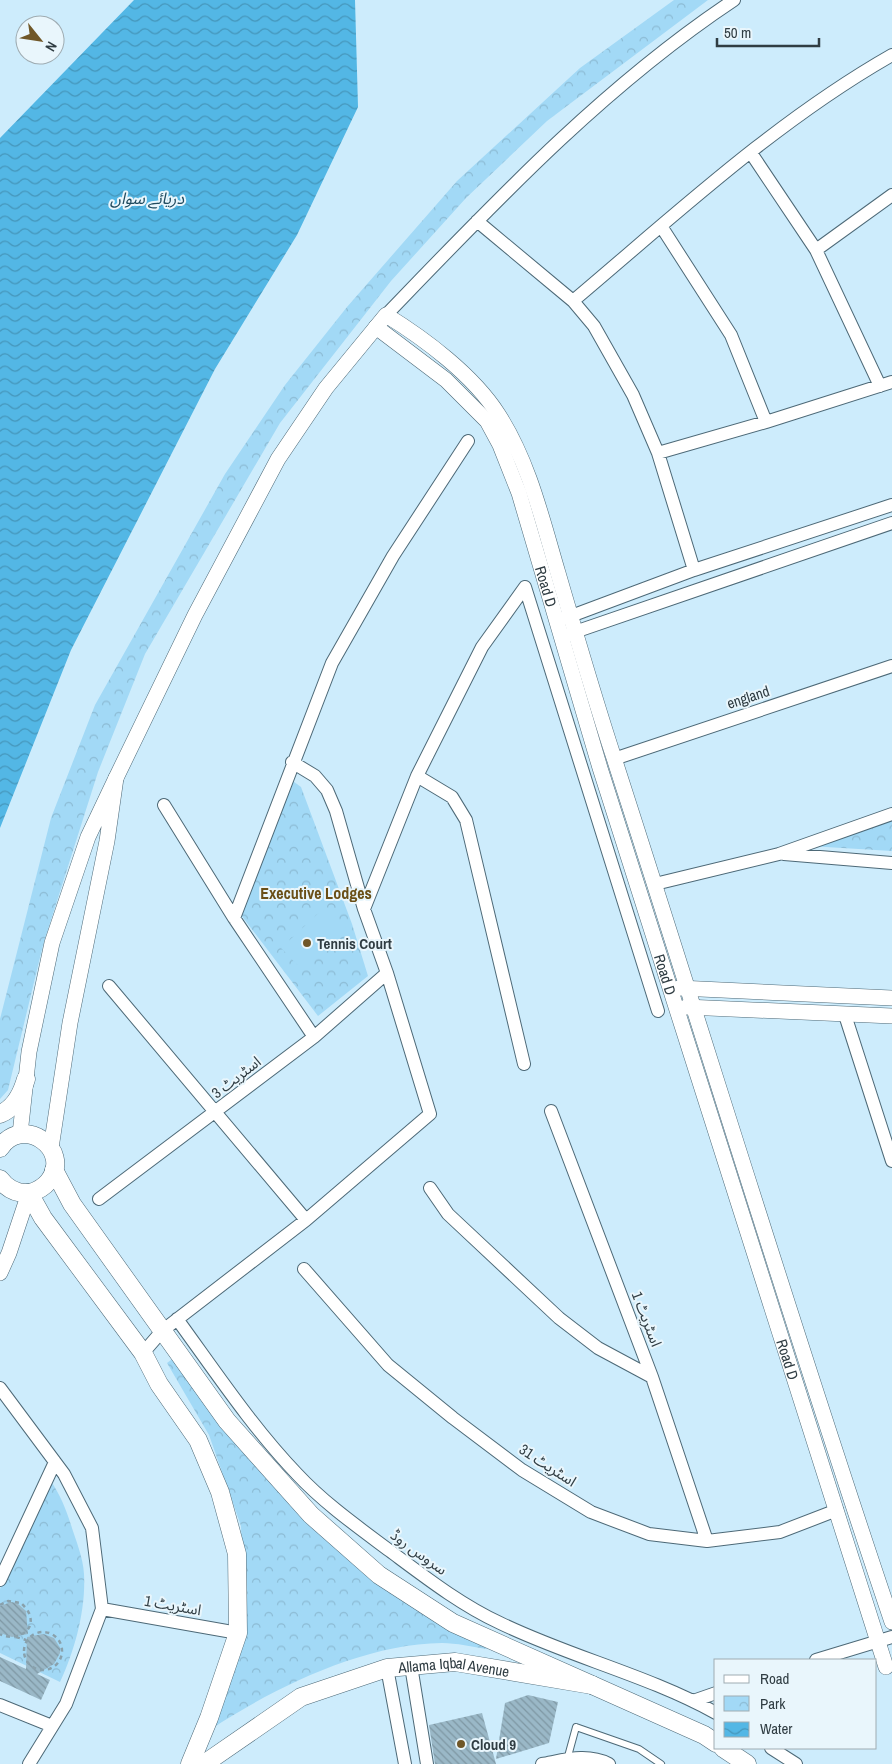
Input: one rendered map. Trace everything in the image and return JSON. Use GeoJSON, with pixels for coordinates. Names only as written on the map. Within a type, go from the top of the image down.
{"type":"FeatureCollection","features":[{"type":"Feature","properties":{"kind":"main road"},"geometry":{"type":"LineString","coordinates":[[0,1114],[6,1112],[14,1104],[22,1091],[26,1079]]}},
{"type":"Feature","properties":{"kind":"main road"},"geometry":{"type":"LineString","coordinates":[[0,1123],[20,1134],[38,1136],[51,1148],[55,1162],[54,1170],[48,1183],[42,1188],[28,1193],[12,1190],[0,1179]]}},
{"type":"Feature","properties":{"kind":"main road"},"geometry":{"type":"LineString","coordinates":[[0,1148],[11,1137],[20,1134]]}},
{"type":"Feature","properties":{"kind":"main road"},"geometry":{"type":"LineString","coordinates":[[54,1170],[72,1204],[131,1284],[226,1421],[311,1516],[379,1575],[453,1623],[592,1685]]}},
{"type":"Feature","properties":{"kind":"main road"},"geometry":{"type":"LineString","coordinates":[[28,1193],[43,1218],[143,1353],[159,1384],[198,1440],[220,1492],[237,1554],[238,1633],[209,1718],[190,1764]]}},
{"type":"Feature","properties":{"kind":"main road","name":"Allama Iqbal Avenue"},"geometry":{"type":"LineString","coordinates":[[204,1764],[301,1698],[387,1668],[456,1662],[592,1685],[704,1735],[714,1742]]}},
{"type":"Feature","properties":{"kind":"main road"},"geometry":{"type":"LineString","coordinates":[[724,1749],[747,1764]]}},
{"type":"Feature","properties":{"kind":"street"},"geometry":{"type":"LineString","coordinates":[[20,1134],[29,1052],[52,943],[88,837],[195,615],[278,459],[326,388],[376,327],[477,221],[614,90],[699,23],[734,0]]}},
{"type":"Feature","properties":{"kind":"street"},"geometry":{"type":"LineString","coordinates":[[573,301],[661,226],[752,153],[829,94],[892,55]]}},
{"type":"Feature","properties":{"kind":"street"},"geometry":{"type":"LineString","coordinates":[[752,153],[816,250],[880,386]]}},
{"type":"Feature","properties":{"kind":"street"},"geometry":{"type":"LineString","coordinates":[[816,250],[892,196]]}},
{"type":"Feature","properties":{"kind":"street"},"geometry":{"type":"LineString","coordinates":[[477,221],[573,301],[594,326],[611,352],[633,395],[658,453],[694,570]]}},
{"type":"Feature","properties":{"kind":"street"},"geometry":{"type":"LineString","coordinates":[[661,226],[731,335],[766,422]]}},
{"type":"Feature","properties":{"kind":"street","name":"Road D"},"geometry":{"type":"LineString","coordinates":[[386,316],[424,341],[469,380],[498,413],[532,482],[614,759],[826,1428],[892,1622]]}},
{"type":"Feature","properties":{"kind":"street","name":"Road D"},"geometry":{"type":"LineString","coordinates":[[376,327],[446,380],[487,421],[519,493],[558,629],[836,1510],[885,1639],[885,1667]]}},
{"type":"Feature","properties":{"kind":"street"},"geometry":{"type":"LineString","coordinates":[[658,453],[766,422],[892,382]]}},
{"type":"Feature","properties":{"kind":"street"},"geometry":{"type":"LineString","coordinates":[[234,918],[292,762],[332,662],[393,556],[468,441]]}},
{"type":"Feature","properties":{"kind":"street"},"geometry":{"type":"LineString","coordinates":[[558,629],[571,616],[694,570],[892,505]]}},
{"type":"Feature","properties":{"kind":"street"},"geometry":{"type":"LineString","coordinates":[[558,629],[575,632],[892,523]]}},
{"type":"Feature","properties":{"kind":"street"},"geometry":{"type":"LineString","coordinates":[[364,909],[418,776],[482,648],[525,588],[658,1011]]}},
{"type":"Feature","properties":{"kind":"street","name":"england"},"geometry":{"type":"LineString","coordinates":[[614,759],[892,666]]}},
{"type":"Feature","properties":{"kind":"street"},"geometry":{"type":"LineString","coordinates":[[143,1353],[162,1331],[306,1220],[430,1114],[328,790],[315,776],[292,762]]}},
{"type":"Feature","properties":{"kind":"street"},"geometry":{"type":"LineString","coordinates":[[418,776],[452,798],[466,820],[524,1064]]}},
{"type":"Feature","properties":{"kind":"street"},"geometry":{"type":"LineString","coordinates":[[51,1148],[70,1023],[107,841],[116,778]]}},
{"type":"Feature","properties":{"kind":"street"},"geometry":{"type":"LineString","coordinates":[[164,805],[234,918],[314,1037]]}},
{"type":"Feature","properties":{"kind":"street"},"geometry":{"type":"LineString","coordinates":[[655,884],[779,854],[892,814]]}},
{"type":"Feature","properties":{"kind":"street"},"geometry":{"type":"LineString","coordinates":[[779,854],[892,863]]}},
{"type":"Feature","properties":{"kind":"street","name":"اسٹریٹ 3"},"geometry":{"type":"LineString","coordinates":[[99,1199],[216,1113],[314,1037],[387,973]]}},
{"type":"Feature","properties":{"kind":"street"},"geometry":{"type":"LineString","coordinates":[[109,986],[306,1220]]}},
{"type":"Feature","properties":{"kind":"street"},"geometry":{"type":"LineString","coordinates":[[670,988],[892,998]]}},
{"type":"Feature","properties":{"kind":"street"},"geometry":{"type":"LineString","coordinates":[[676,1007],[892,1016]]}},
{"type":"Feature","properties":{"kind":"street"},"geometry":{"type":"LineString","coordinates":[[845,1015],[892,1161]]}},
{"type":"Feature","properties":{"kind":"street","name":"اسٹریٹ 1"},"geometry":{"type":"LineString","coordinates":[[551,1111],[652,1377],[707,1541]]}},
{"type":"Feature","properties":{"kind":"street"},"geometry":{"type":"LineString","coordinates":[[430,1188],[448,1214],[559,1318],[598,1348],[652,1377]]}},
{"type":"Feature","properties":{"kind":"street"},"geometry":{"type":"LineString","coordinates":[[0,1273],[9,1252],[28,1193]]}},
{"type":"Feature","properties":{"kind":"street","name":"اسٹریٹ 31"},"geometry":{"type":"LineString","coordinates":[[304,1269],[388,1365],[453,1418],[522,1470],[591,1512],[650,1534],[707,1541],[780,1532],[836,1510]]}},
{"type":"Feature","properties":{"kind":"street","name":"سروس روڈ"},"geometry":{"type":"LineString","coordinates":[[177,1319],[238,1402],[297,1475],[350,1522],[434,1584],[499,1623],[693,1701],[714,1712]]}},
{"type":"Feature","properties":{"kind":"street"},"geometry":{"type":"LineString","coordinates":[[0,1388],[56,1462],[92,1528],[102,1609],[66,1704],[29,1764]]}},
{"type":"Feature","properties":{"kind":"street"},"geometry":{"type":"LineString","coordinates":[[0,1580],[56,1462]]}},
{"type":"Feature","properties":{"kind":"street","name":"اسٹریٹ 1"},"geometry":{"type":"LineString","coordinates":[[102,1609],[238,1633]]}},
{"type":"Feature","properties":{"kind":"street"},"geometry":{"type":"LineString","coordinates":[[819,1659],[885,1639]]}},
{"type":"Feature","properties":{"kind":"street"},"geometry":{"type":"LineString","coordinates":[[411,1666],[427,1764]]}},
{"type":"Feature","properties":{"kind":"street"},"geometry":{"type":"LineString","coordinates":[[387,1668],[405,1764]]}},
{"type":"Feature","properties":{"kind":"street"},"geometry":{"type":"LineString","coordinates":[[693,1701],[714,1694]]}},
{"type":"Feature","properties":{"kind":"street"},"geometry":{"type":"LineString","coordinates":[[0,1705],[52,1726]]}},
{"type":"Feature","properties":{"kind":"street"},"geometry":{"type":"LineString","coordinates":[[773,1749],[796,1764]]}},
{"type":"Feature","properties":{"kind":"street"},"geometry":{"type":"LineString","coordinates":[[542,1764],[596,1758],[609,1764]]}},
{"type":"Feature","properties":{"kind":"lane"},"geometry":{"type":"LineString","coordinates":[[567,1760],[576,1727],[639,1748],[661,1764]]}},
{"type":"Feature","properties":{"kind":"path"},"geometry":{"type":"LineString","coordinates":[[6,1596],[8,1600]]}},
{"type":"Feature","properties":{"kind":"path"},"geometry":{"type":"LineString","coordinates":[[0,1605],[8,1600],[21,1603],[30,1615],[30,1621],[25,1632],[16,1637],[7,1638],[0,1634]]}},
{"type":"Feature","properties":{"kind":"path"},"geometry":{"type":"LineString","coordinates":[[43,1632],[58,1639],[61,1643],[60,1660],[42,1669],[30,1665],[24,1655],[26,1640],[32,1635],[43,1632]]}},
{"type":"Feature","properties":{"kind":"path"},"geometry":{"type":"LineString","coordinates":[[16,1637],[26,1640]]}},
{"type":"Feature","properties":{"kind":"green space"},"geometry":{"type":"Polygon","coordinates":[[[674,0],[708,0],[547,121],[466,198],[391,281],[280,423],[145,654],[98,772],[43,945],[8,1090],[0,1099],[0,1019],[51,818],[95,705],[225,474],[285,385],[347,307],[457,181],[580,68],[674,0]]]}},
{"type":"Feature","properties":{"kind":"green space"},"geometry":{"type":"Polygon","coordinates":[[[290,779],[301,787],[352,924],[368,976],[318,1016],[241,915],[290,779]]]}},
{"type":"Feature","properties":{"kind":"green space"},"geometry":{"type":"Polygon","coordinates":[[[892,820],[892,851],[809,846],[892,820]]]}},
{"type":"Feature","properties":{"kind":"green space"},"geometry":{"type":"Polygon","coordinates":[[[326,906],[346,928],[301,969],[281,948],[326,906]]]}},
{"type":"Feature","properties":{"kind":"green space"},"geometry":{"type":"Polygon","coordinates":[[[175,1357],[314,1527],[487,1649],[447,1643],[412,1645],[352,1659],[294,1683],[214,1727],[244,1611],[241,1526],[209,1435],[167,1363],[175,1357]]]}},
{"type":"Feature","properties":{"kind":"green space"},"geometry":{"type":"Polygon","coordinates":[[[50,1480],[60,1496],[67,1513],[81,1555],[84,1574],[83,1601],[75,1643],[60,1682],[0,1653],[0,1589],[50,1480]]]}},
{"type":"Feature","properties":{"kind":"water","name":"دریائے سواں"},"geometry":{"type":"Polygon","coordinates":[[[134,0],[355,0],[358,107],[297,235],[215,369],[71,650],[0,828],[0,138],[134,0]]]}},
{"type":"Feature","properties":{"kind":"building"},"geometry":{"type":"Polygon","coordinates":[[[11,1602],[17,1603],[26,1611],[28,1634],[12,1637],[0,1633],[0,1606],[11,1602]]]}},
{"type":"Feature","properties":{"kind":"building"},"geometry":{"type":"Polygon","coordinates":[[[43,1634],[54,1638],[60,1648],[60,1653],[54,1664],[37,1674],[50,1680],[41,1700],[0,1681],[0,1657],[26,1669],[27,1637],[43,1634]]]}},
{"type":"Feature","properties":{"kind":"building"},"geometry":{"type":"Polygon","coordinates":[[[528,1695],[558,1702],[549,1743],[496,1759],[505,1703],[528,1695]]]}},
{"type":"Feature","properties":{"kind":"building","name":"Cloud 9"},"geometry":{"type":"Polygon","coordinates":[[[482,1713],[496,1764],[435,1764],[429,1725],[482,1713]]]}},
{"type":"Feature","properties":{"kind":"place","name":"Tennis Court"},"geometry":{"type":"Point","coordinates":[307,943]}},
{"type":"Feature","properties":{"kind":"place","name":"Cloud 9"},"geometry":{"type":"Point","coordinates":[461,1744]}},
{"type":"Feature","properties":{"kind":"district","name":"Executive Lodges"},"geometry":{"type":"Point","coordinates":[316,893]}}]}
